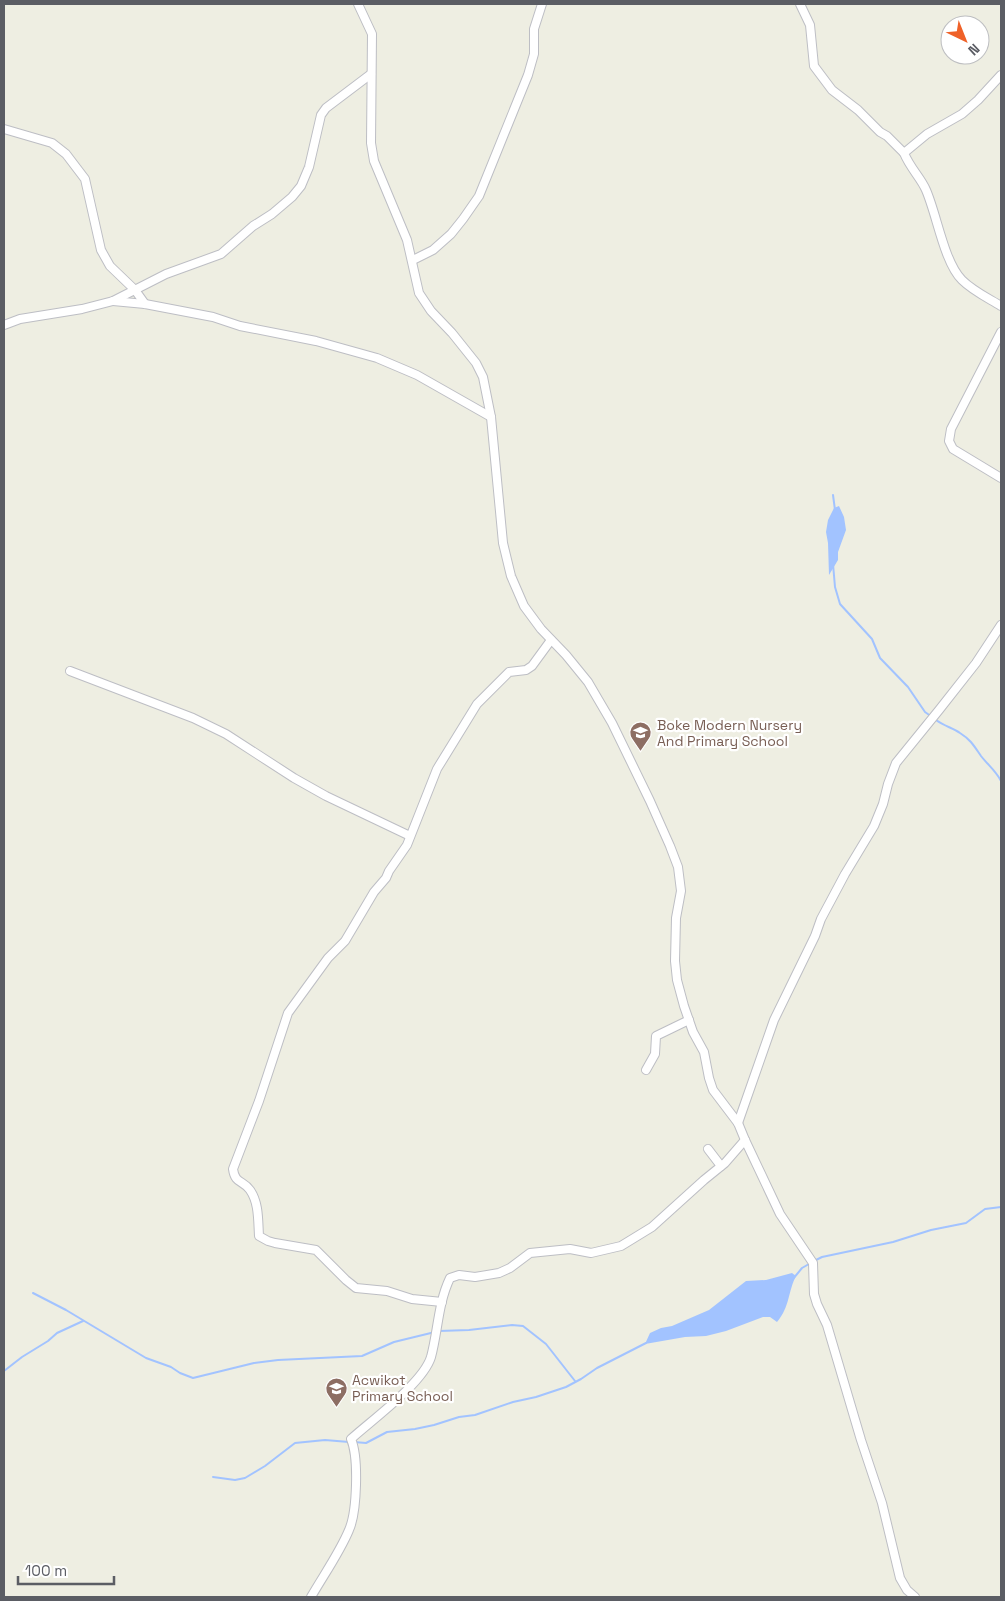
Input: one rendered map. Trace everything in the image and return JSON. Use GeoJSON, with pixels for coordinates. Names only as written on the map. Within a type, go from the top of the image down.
{"type":"FeatureCollection","features":[{"type":"Feature","properties":{"kind":"street"},"geometry":{"type":"LineString","coordinates":[[358,4],[372,34],[371,143],[374,161],[405,234],[413,260],[419,293],[431,311],[476,363],[483,378],[491,417],[502,543],[508,566],[524,606],[588,682],[612,723],[650,800],[678,867],[681,891],[676,918],[675,961],[677,980],[689,1020],[704,1052],[713,1090],[738,1123],[780,1214],[813,1264],[814,1294],[827,1325],[882,1503],[900,1578],[906,1590],[915,1597]]}},
{"type":"Feature","properties":{"kind":"street"},"geometry":{"type":"LineString","coordinates":[[413,260],[433,250],[451,234],[479,196],[528,75],[534,54],[534,29],[538,10],[542,4]]}},
{"type":"Feature","properties":{"kind":"street"},"geometry":{"type":"LineString","coordinates":[[800,4],[810,25],[814,66],[832,90],[858,110],[904,153],[911,168],[926,189],[947,254],[958,275],[972,288],[1001,306]]}},
{"type":"Feature","properties":{"kind":"street"},"geometry":{"type":"LineString","coordinates":[[4,325],[20,319],[82,309],[113,301],[166,274],[221,254],[292,197],[301,186],[309,167],[321,114],[326,108],[371,74]]}},
{"type":"Feature","properties":{"kind":"street"},"geometry":{"type":"LineString","coordinates":[[904,153],[927,134],[962,114],[1001,75]]}},
{"type":"Feature","properties":{"kind":"street"},"geometry":{"type":"LineString","coordinates":[[4,129],[52,143],[66,154],[85,179],[101,250],[116,274],[135,290],[145,304]]}},
{"type":"Feature","properties":{"kind":"street"},"geometry":{"type":"LineString","coordinates":[[113,301],[145,304],[213,317],[240,326],[316,341],[377,358],[417,375],[491,417]]}},
{"type":"Feature","properties":{"kind":"street"},"geometry":{"type":"LineString","coordinates":[[1001,332],[951,429],[949,441],[953,449],[1001,478]]}},
{"type":"Feature","properties":{"kind":"street"},"geometry":{"type":"LineString","coordinates":[[738,1123],[774,1020],[844,874],[874,826],[896,764],[956,689],[1001,625]]}},
{"type":"Feature","properties":{"kind":"street"},"geometry":{"type":"LineString","coordinates":[[442,1302],[422,1300],[387,1291],[356,1288],[316,1250],[274,1243],[264,1239],[260,1236],[257,1205],[246,1186],[237,1181],[233,1169],[256,1109],[288,1012],[328,958],[345,940],[374,892],[386,878],[407,845],[438,768],[477,704],[509,672],[526,670],[532,666],[551,640]]}},
{"type":"Feature","properties":{"kind":"street"},"geometry":{"type":"LineString","coordinates":[[70,670],[193,718],[226,734],[294,778],[326,796],[410,836]]}},
{"type":"Feature","properties":{"kind":"street"},"geometry":{"type":"LineString","coordinates":[[646,1070],[655,1054],[656,1036],[689,1020]]}},
{"type":"Feature","properties":{"kind":"street"},"geometry":{"type":"LineString","coordinates":[[311,1597],[350,1529],[358,1474],[352,1439],[409,1387],[426,1368],[446,1287],[450,1278],[454,1276],[474,1277],[499,1274],[530,1253],[570,1249],[591,1253],[621,1246],[652,1227],[732,1156],[745,1140]]}},
{"type":"Feature","properties":{"kind":"street"},"geometry":{"type":"LineString","coordinates":[[708,1149],[721,1166]]}},
{"type":"Feature","properties":{"kind":"water"},"geometry":{"type":"Polygon","coordinates":[[[839,506],[844,517],[846,530],[838,552],[838,560],[829,575],[826,532],[828,520],[834,508],[839,506]]]}},
{"type":"Feature","properties":{"kind":"water"},"geometry":{"type":"Polygon","coordinates":[[[792,1273],[796,1276],[787,1305],[777,1322],[770,1317],[763,1317],[726,1331],[706,1336],[685,1337],[645,1344],[650,1333],[709,1310],[746,1281],[766,1280],[792,1273]]]}},
{"type":"Feature","properties":{"kind":"waterway"},"geometry":{"type":"LineString","coordinates":[[833,495],[835,510]]}},
{"type":"Feature","properties":{"kind":"waterway"},"geometry":{"type":"LineString","coordinates":[[833,564],[835,587],[840,604],[872,639],[880,658],[908,687],[925,712],[932,717]]}},
{"type":"Feature","properties":{"kind":"waterway"},"geometry":{"type":"LineString","coordinates":[[936,720],[967,738],[1001,781]]}},
{"type":"Feature","properties":{"kind":"waterway"},"geometry":{"type":"LineString","coordinates":[[814,1261],[822,1257],[893,1242],[931,1230],[966,1223],[985,1209],[1001,1207]]}},
{"type":"Feature","properties":{"kind":"waterway"},"geometry":{"type":"LineString","coordinates":[[793,1279],[802,1268],[809,1264]]}},
{"type":"Feature","properties":{"kind":"waterway"},"geometry":{"type":"LineString","coordinates":[[33,1293],[66,1310],[146,1358],[171,1367],[193,1378],[254,1363],[362,1356],[394,1342],[435,1332]]}},
{"type":"Feature","properties":{"kind":"waterway"},"geometry":{"type":"LineString","coordinates":[[4,1371],[57,1333],[83,1321]]}},
{"type":"Feature","properties":{"kind":"waterway"},"geometry":{"type":"LineString","coordinates":[[439,1331],[512,1325],[523,1326],[546,1344],[575,1381]]}},
{"type":"Feature","properties":{"kind":"waterway"},"geometry":{"type":"LineString","coordinates":[[354,1442],[366,1443],[387,1432],[415,1429],[459,1417],[475,1415],[566,1387],[597,1368],[646,1343]]}},
{"type":"Feature","properties":{"kind":"waterway"},"geometry":{"type":"LineString","coordinates":[[213,1477],[235,1480],[245,1478],[265,1466],[295,1443],[325,1440],[349,1442]]}},
{"type":"Feature","properties":{"kind":"place","name":"Boke Modern Nursery And Primary School"},"geometry":{"type":"Point","coordinates":[641,752]}},
{"type":"Feature","properties":{"kind":"place","name":"Acwikot Primary School"},"geometry":{"type":"Point","coordinates":[336,1407]}}]}
